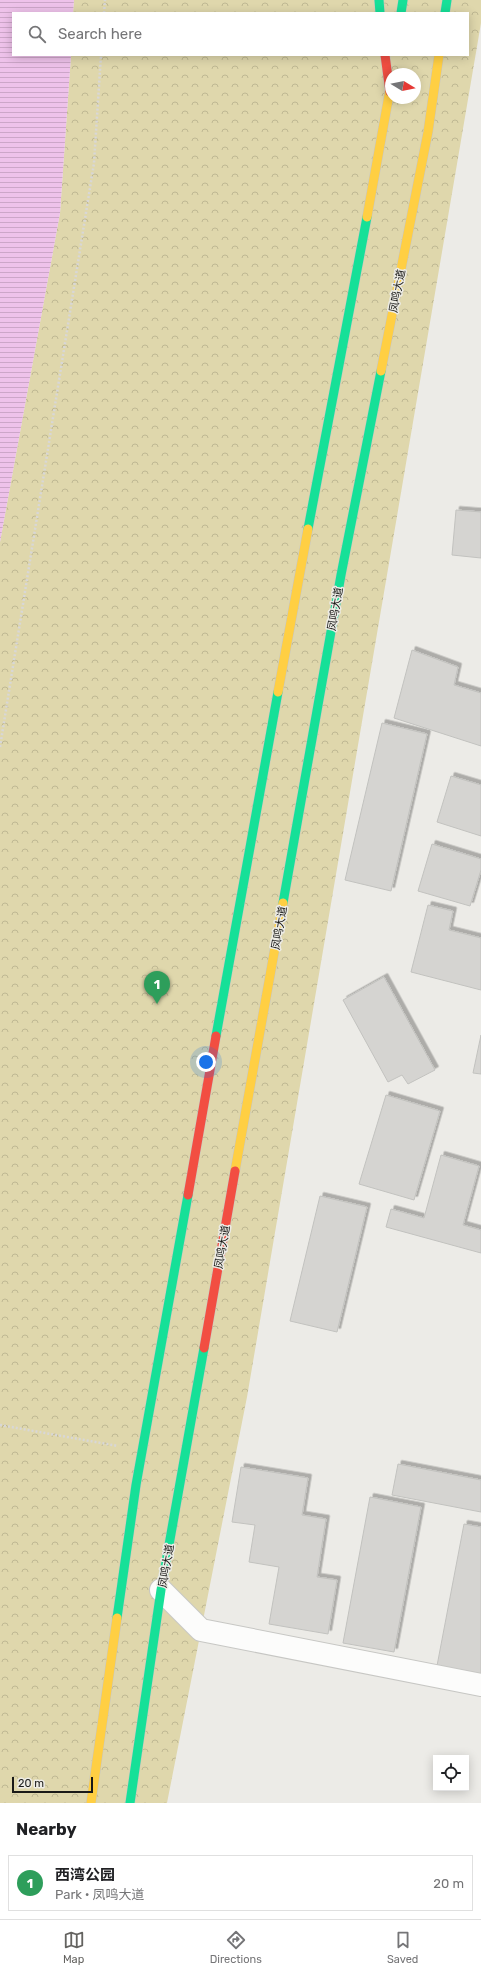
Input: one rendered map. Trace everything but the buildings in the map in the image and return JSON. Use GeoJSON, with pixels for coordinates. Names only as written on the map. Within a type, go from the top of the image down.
{"type":"FeatureCollection","features":[{"type":"Feature","properties":{"kind":"main road"},"geometry":{"type":"LineString","coordinates":[[378,0],[380,12]]}},
{"type":"Feature","properties":{"kind":"main road"},"geometry":{"type":"LineString","coordinates":[[401,12],[403,0]]}},
{"type":"Feature","properties":{"kind":"main road"},"geometry":{"type":"LineString","coordinates":[[445,12],[447,0]]}},
{"type":"Feature","properties":{"kind":"main road"},"geometry":{"type":"LineString","coordinates":[[385,56],[387,68]]}},
{"type":"Feature","properties":{"kind":"main road"},"geometry":{"type":"LineString","coordinates":[[393,68],[395,56]]}},
{"type":"Feature","properties":{"kind":"main road","name":"凤鸣大道"},"geometry":{"type":"LineString","coordinates":[[130,1803],[161,1590],[341,575],[428,132],[439,56]]}},
{"type":"Feature","properties":{"kind":"main road"},"geometry":{"type":"LineString","coordinates":[[91,1803],[142,1451],[300,570],[387,104]]}},
{"type":"Feature","properties":{"kind":"street"},"geometry":{"type":"LineString","coordinates":[[161,1590],[201,1630],[481,1685]]}},
{"type":"Feature","properties":{"kind":"path"},"geometry":{"type":"LineString","coordinates":[[104,12],[105,0]]}},
{"type":"Feature","properties":{"kind":"path"},"geometry":{"type":"LineString","coordinates":[[0,747],[94,163],[102,56]]}},
{"type":"Feature","properties":{"kind":"path"},"geometry":{"type":"LineString","coordinates":[[0,1425],[142,1451]]}},
{"type":"Feature","properties":{"kind":"green space"},"geometry":{"type":"Polygon","coordinates":[[[74,0],[481,0],[481,23],[247,1397],[167,1803],[0,1803],[0,542],[60,213],[71,56],[469,56],[469,12],[73,12],[74,0]]]}},
{"type":"Feature","properties":{"kind":"shaded area"},"geometry":{"type":"Polygon","coordinates":[[[0,0],[74,0],[73,12],[12,12],[12,56],[71,56],[60,213],[0,542],[0,0]]]}},
{"type":"Feature","properties":{"kind":"traffic: fast"},"geometry":{"type":"LineString","coordinates":[[379,0],[380,12]]}},
{"type":"Feature","properties":{"kind":"traffic: fast"},"geometry":{"type":"LineString","coordinates":[[401,12],[403,0]]}},
{"type":"Feature","properties":{"kind":"traffic: fast"},"geometry":{"type":"LineString","coordinates":[[445,12],[447,0]]}},
{"type":"Feature","properties":{"kind":"traffic: fast"},"geometry":{"type":"LineString","coordinates":[[308,529],[367,217]]}},
{"type":"Feature","properties":{"kind":"traffic: fast"},"geometry":{"type":"LineString","coordinates":[[283,903],[341,575],[381,371]]}},
{"type":"Feature","properties":{"kind":"traffic: fast"},"geometry":{"type":"LineString","coordinates":[[216,1036],[278,692]]}},
{"type":"Feature","properties":{"kind":"traffic: fast"},"geometry":{"type":"LineString","coordinates":[[117,1618],[136,1485],[188,1195]]}},
{"type":"Feature","properties":{"kind":"traffic: fast"},"geometry":{"type":"LineString","coordinates":[[130,1803],[161,1590],[204,1348]]}},
{"type":"Feature","properties":{"kind":"traffic: slow"},"geometry":{"type":"LineString","coordinates":[[381,371],[428,132],[439,56]]}},
{"type":"Feature","properties":{"kind":"traffic: slow"},"geometry":{"type":"LineString","coordinates":[[367,217],[387,104]]}},
{"type":"Feature","properties":{"kind":"traffic: slow"},"geometry":{"type":"LineString","coordinates":[[278,692],[308,529]]}},
{"type":"Feature","properties":{"kind":"traffic: slow"},"geometry":{"type":"LineString","coordinates":[[235,1171],[283,903]]}},
{"type":"Feature","properties":{"kind":"traffic: slow"},"geometry":{"type":"LineString","coordinates":[[91,1803],[117,1618]]}},
{"type":"Feature","properties":{"kind":"traffic: jam"},"geometry":{"type":"LineString","coordinates":[[385,56],[387,68]]}},
{"type":"Feature","properties":{"kind":"traffic: jam"},"geometry":{"type":"LineString","coordinates":[[188,1195],[216,1036]]}},
{"type":"Feature","properties":{"kind":"traffic: jam"},"geometry":{"type":"LineString","coordinates":[[204,1348],[235,1171]]}},
{"type":"Feature","properties":{"kind":"place","name":"西湾公园"},"geometry":{"type":"Point","coordinates":[157,1004]}}]}
